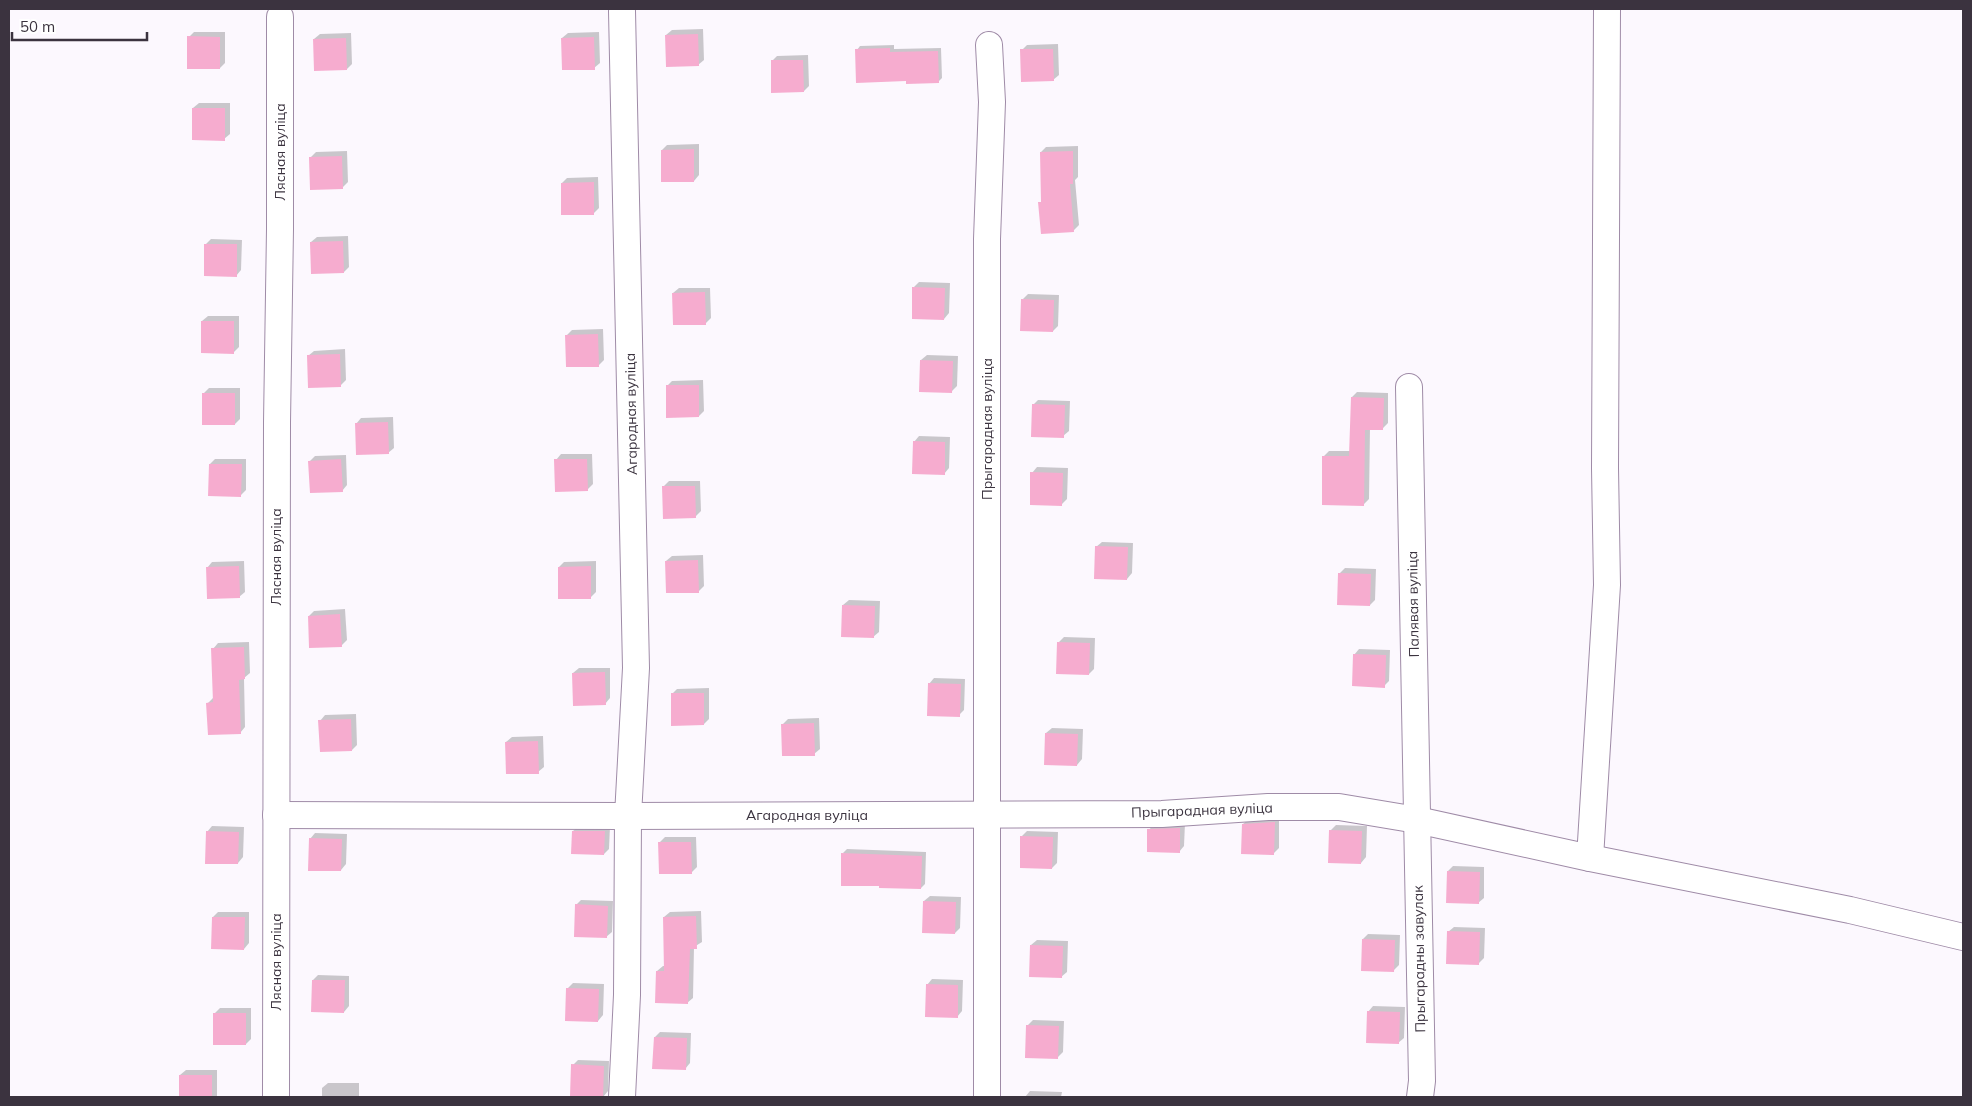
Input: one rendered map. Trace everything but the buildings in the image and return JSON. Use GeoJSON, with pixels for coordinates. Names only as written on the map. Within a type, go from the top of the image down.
{"type":"FeatureCollection","features":[{"type":"Feature","properties":{"kind":"street"},"geometry":{"type":"LineString","coordinates":[[1590,858],[1607,584],[1605,468],[1607,9]]}},
{"type":"Feature","properties":{"kind":"street","name":"Агародная вуліца"},"geometry":{"type":"LineString","coordinates":[[622,11],[632,400],[636,668],[628,816],[627,995],[622,1097]]}},
{"type":"Feature","properties":{"kind":"street","name":"Лясная вуліца"},"geometry":{"type":"LineString","coordinates":[[276,1097],[280,17]]}},
{"type":"Feature","properties":{"kind":"street","name":"Прыгарадная вуліца"},"geometry":{"type":"LineString","coordinates":[[987,1097],[987,240],[992,102],[989,45]]}},
{"type":"Feature","properties":{"kind":"street","name":"Палявая вуліца"},"geometry":{"type":"LineString","coordinates":[[1408,387],[1416,820]]}},
{"type":"Feature","properties":{"kind":"street","name":"Прыгарадная вуліца"},"geometry":{"type":"LineString","coordinates":[[986,814],[1162,814],[1268,807],[1339,807],[1416,820],[1590,858],[1850,910],[1963,937]]}},
{"type":"Feature","properties":{"kind":"street"},"geometry":{"type":"LineString","coordinates":[[276,814],[628,816]]}},
{"type":"Feature","properties":{"kind":"street","name":"Агародная вуліца"},"geometry":{"type":"LineString","coordinates":[[628,816],[986,814]]}},
{"type":"Feature","properties":{"kind":"street","name":"Прыгарадны завулак"},"geometry":{"type":"LineString","coordinates":[[1416,820],[1422,1081],[1420,1097]]}}]}
